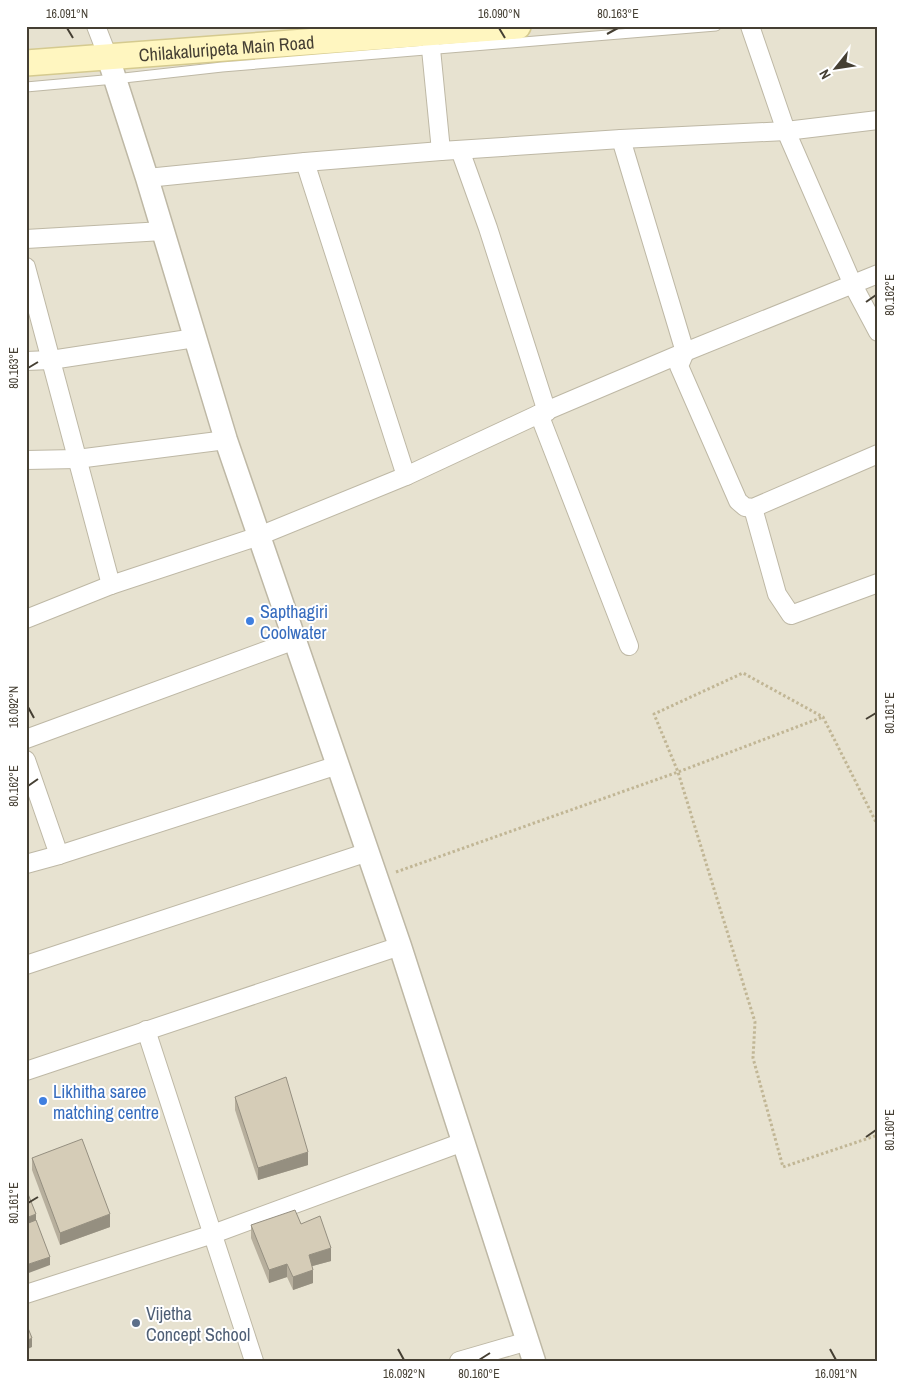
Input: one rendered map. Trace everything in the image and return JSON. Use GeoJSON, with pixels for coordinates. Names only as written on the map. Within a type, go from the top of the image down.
{"type":"FeatureCollection","features":[{"type":"Feature","properties":{"kind":"main road","name":"Chilakaluripeta Main Road"},"geometry":{"type":"LineString","coordinates":[[26,63],[112,68],[518,26]]}},
{"type":"Feature","properties":{"kind":"street"},"geometry":{"type":"LineString","coordinates":[[96,26],[112,68],[147,178],[226,440],[400,946],[531,1351],[459,1361]]}},
{"type":"Feature","properties":{"kind":"street"},"geometry":{"type":"LineString","coordinates":[[750,26],[786,131],[853,285],[878,332]]}},
{"type":"Feature","properties":{"kind":"street"},"geometry":{"type":"LineString","coordinates":[[431,49],[441,151]]}},
{"type":"Feature","properties":{"kind":"street"},"geometry":{"type":"LineString","coordinates":[[147,178],[441,151],[620,139],[786,131],[878,120]]}},
{"type":"Feature","properties":{"kind":"street"},"geometry":{"type":"LineString","coordinates":[[620,139],[685,352],[679,366],[738,501],[746,507],[753,508],[878,454]]}},
{"type":"Feature","properties":{"kind":"street"},"geometry":{"type":"LineString","coordinates":[[460,150],[488,228],[543,413],[629,646]]}},
{"type":"Feature","properties":{"kind":"street"},"geometry":{"type":"LineString","coordinates":[[305,162],[406,476]]}},
{"type":"Feature","properties":{"kind":"street"},"geometry":{"type":"LineString","coordinates":[[26,239],[163,230]]}},
{"type":"Feature","properties":{"kind":"street"},"geometry":{"type":"LineString","coordinates":[[26,267],[111,585]]}},
{"type":"Feature","properties":{"kind":"street"},"geometry":{"type":"LineString","coordinates":[[26,619],[111,585],[259,536],[406,476],[543,413],[685,352],[878,274]]}},
{"type":"Feature","properties":{"kind":"street"},"geometry":{"type":"LineString","coordinates":[[26,361],[51,360],[195,338]]}},
{"type":"Feature","properties":{"kind":"street"},"geometry":{"type":"LineString","coordinates":[[26,460],[77,459],[226,440]]}},
{"type":"Feature","properties":{"kind":"street"},"geometry":{"type":"LineString","coordinates":[[753,508],[777,594],[791,615],[878,583]]}},
{"type":"Feature","properties":{"kind":"street"},"geometry":{"type":"LineString","coordinates":[[26,739],[295,640]]}},
{"type":"Feature","properties":{"kind":"street"},"geometry":{"type":"LineString","coordinates":[[26,760],[59,855]]}},
{"type":"Feature","properties":{"kind":"street"},"geometry":{"type":"LineString","coordinates":[[26,864],[338,765]]}},
{"type":"Feature","properties":{"kind":"street"},"geometry":{"type":"LineString","coordinates":[[26,965],[368,852]]}},
{"type":"Feature","properties":{"kind":"street"},"geometry":{"type":"LineString","coordinates":[[26,1071],[400,946]]}},
{"type":"Feature","properties":{"kind":"street"},"geometry":{"type":"LineString","coordinates":[[146,1030],[254,1361]]}},
{"type":"Feature","properties":{"kind":"street"},"geometry":{"type":"LineString","coordinates":[[26,1294],[213,1234],[463,1142]]}},
{"type":"Feature","properties":{"kind":"lane"},"geometry":{"type":"LineString","coordinates":[[26,86],[112,68],[222,67],[716,26]]}},
{"type":"Feature","properties":{"kind":"path"},"geometry":{"type":"LineString","coordinates":[[878,826],[823,717],[743,673],[654,714],[678,772],[754,1022],[753,1058],[783,1166],[878,1135]]}},
{"type":"Feature","properties":{"kind":"path"},"geometry":{"type":"LineString","coordinates":[[376,878],[678,772],[823,717]]}},
{"type":"Feature","properties":{"kind":"shaded area"},"geometry":{"type":"Polygon","coordinates":[[[26,26],[878,26],[878,1361],[26,1361],[26,26]]]}},
{"type":"Feature","properties":{"kind":"building"},"geometry":{"type":"Polygon","coordinates":[[[286,1077],[308,1152],[258,1168],[235,1097],[286,1077]]]}},
{"type":"Feature","properties":{"kind":"building"},"geometry":{"type":"Polygon","coordinates":[[[82,1139],[110,1214],[60,1233],[32,1158],[82,1139]]]}},
{"type":"Feature","properties":{"kind":"building"},"geometry":{"type":"Polygon","coordinates":[[[26,1189],[36,1214],[26,1218],[26,1189]]]}},
{"type":"Feature","properties":{"kind":"building"},"geometry":{"type":"Polygon","coordinates":[[[295,1210],[301,1224],[320,1216],[331,1248],[309,1255],[313,1270],[293,1277],[287,1264],[269,1270],[251,1225],[295,1210]]]}},
{"type":"Feature","properties":{"kind":"building"},"geometry":{"type":"Polygon","coordinates":[[[36,1220],[50,1257],[26,1265],[26,1224],[36,1220]]]}},
{"type":"Feature","properties":{"kind":"building"},"geometry":{"type":"Polygon","coordinates":[[[26,1323],[32,1338],[26,1341],[26,1323]]]}},
{"type":"Feature","properties":{"kind":"place","name":"Sapthagiri Coolwater"},"geometry":{"type":"Point","coordinates":[250,621]}},
{"type":"Feature","properties":{"kind":"place","name":"Likhitha saree matching centre"},"geometry":{"type":"Point","coordinates":[43,1101]}},
{"type":"Feature","properties":{"kind":"place","name":"Vijetha Concept School"},"geometry":{"type":"Point","coordinates":[136,1323]}}]}
